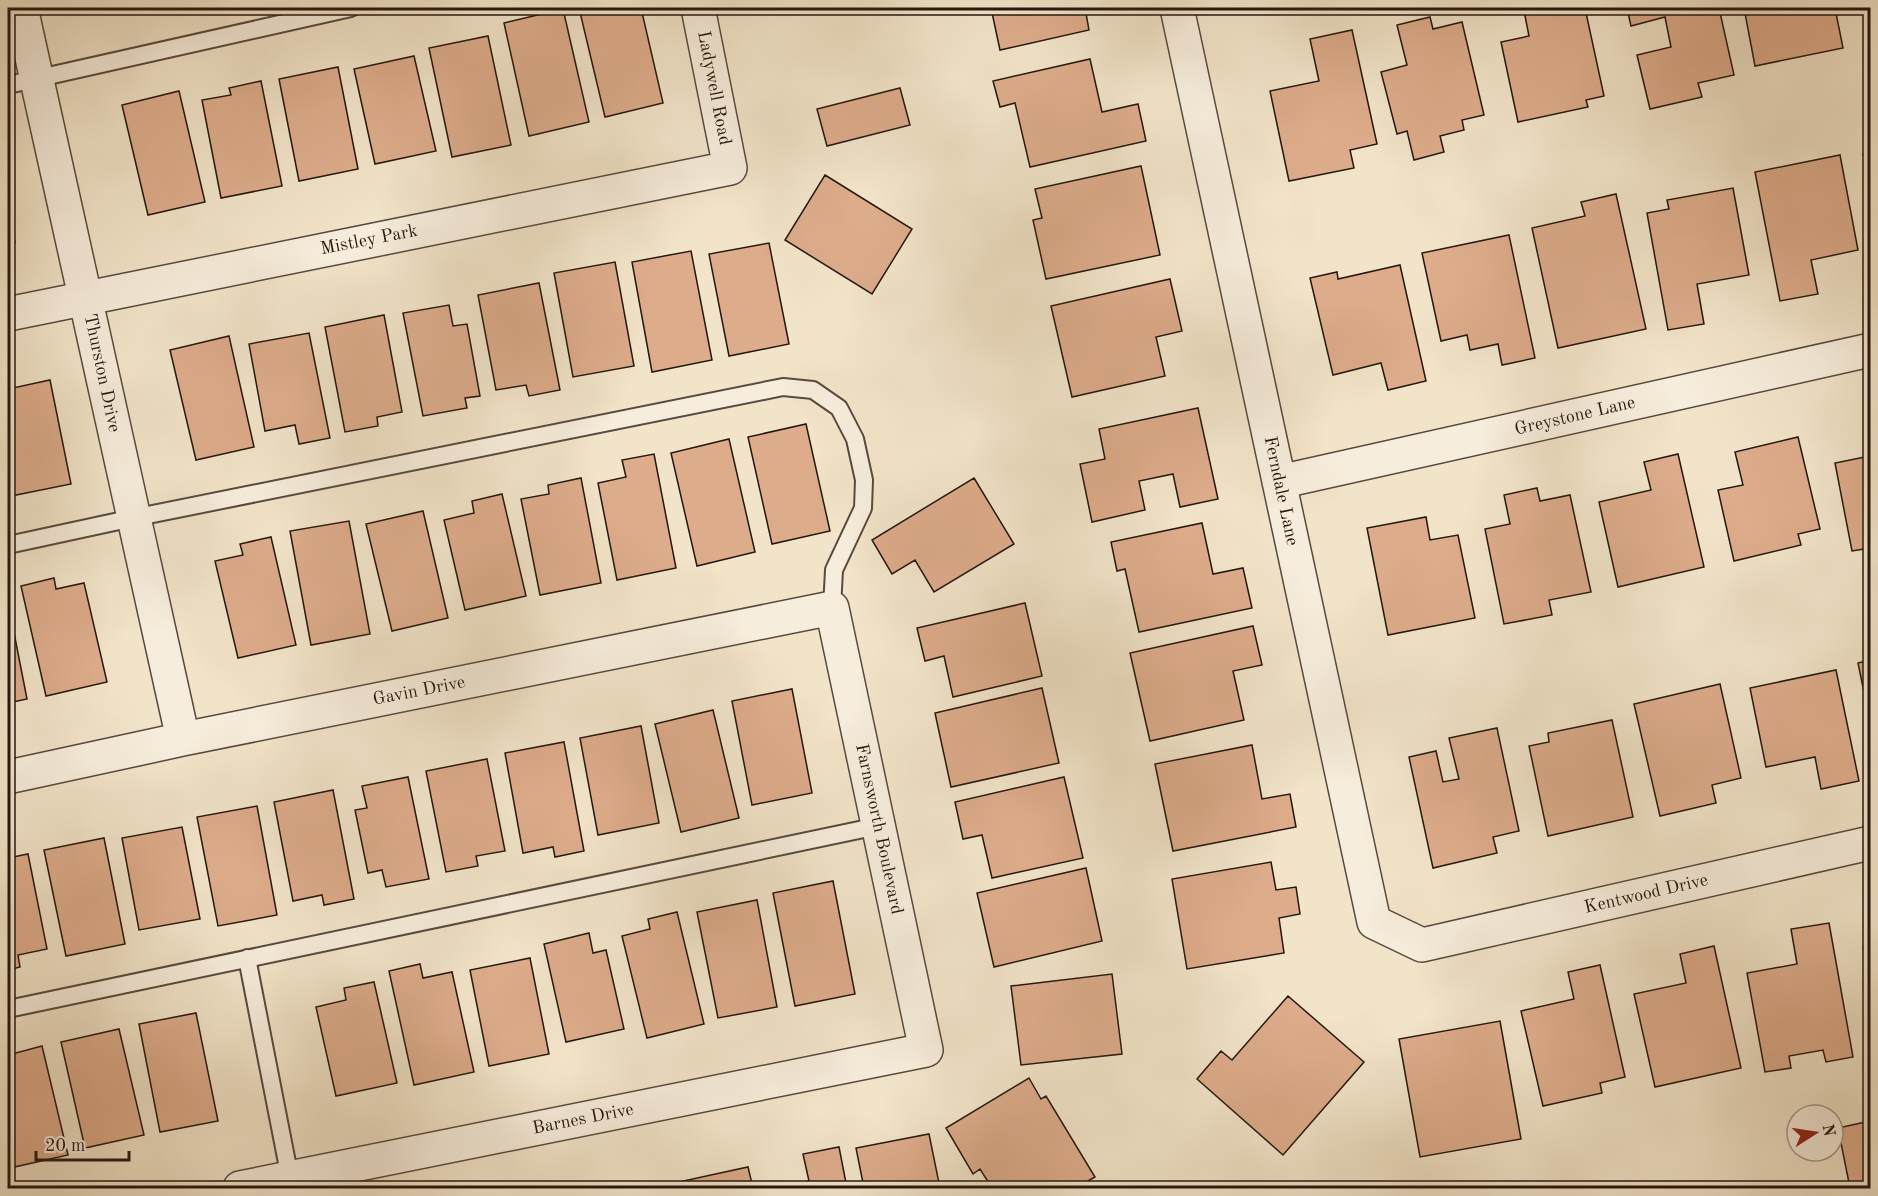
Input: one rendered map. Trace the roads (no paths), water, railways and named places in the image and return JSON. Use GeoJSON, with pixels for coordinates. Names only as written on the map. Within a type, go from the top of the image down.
{"type":"FeatureCollection","features":[{"type":"Feature","properties":{"kind":"street","name":"Thurston Drive"},"geometry":{"type":"LineString","coordinates":[[21,8],[22,82],[85,298],[183,739]]}},
{"type":"Feature","properties":{"kind":"street","name":"Ladywell Road"},"geometry":{"type":"LineString","coordinates":[[698,8],[730,168]]}},
{"type":"Feature","properties":{"kind":"street","name":"Ferndale Lane"},"geometry":{"type":"LineString","coordinates":[[1178,8],[1374,922],[1422,945]]}},
{"type":"Feature","properties":{"kind":"street","name":"Mistley Park"},"geometry":{"type":"LineString","coordinates":[[8,314],[730,168]]}},
{"type":"Feature","properties":{"kind":"street","name":"Greystone Lane"},"geometry":{"type":"LineString","coordinates":[[1279,482],[1870,350]]}},
{"type":"Feature","properties":{"kind":"street","name":"Gavin Drive"},"geometry":{"type":"LineString","coordinates":[[8,777],[183,739],[831,608]]}},
{"type":"Feature","properties":{"kind":"street","name":"Farnsworth Boulevard"},"geometry":{"type":"LineString","coordinates":[[831,608],[927,1050]]}},
{"type":"Feature","properties":{"kind":"street","name":"Kentwood Drive"},"geometry":{"type":"LineString","coordinates":[[1422,945],[1870,843]]}},
{"type":"Feature","properties":{"kind":"street","name":"Barnes Drive"},"geometry":{"type":"LineString","coordinates":[[240,1188],[927,1050]]}},
{"type":"Feature","properties":{"kind":"lane"},"geometry":{"type":"LineString","coordinates":[[22,82],[351,8]]}},
{"type":"Feature","properties":{"kind":"lane"},"geometry":{"type":"LineString","coordinates":[[8,545],[783,387],[813,390],[839,408],[855,439],[864,480],[864,508],[834,570],[831,608]]}},
{"type":"Feature","properties":{"kind":"lane"},"geometry":{"type":"LineString","coordinates":[[8,1009],[878,826]]}},
{"type":"Feature","properties":{"kind":"lane"},"geometry":{"type":"LineString","coordinates":[[247,958],[290,1178]]}}]}
